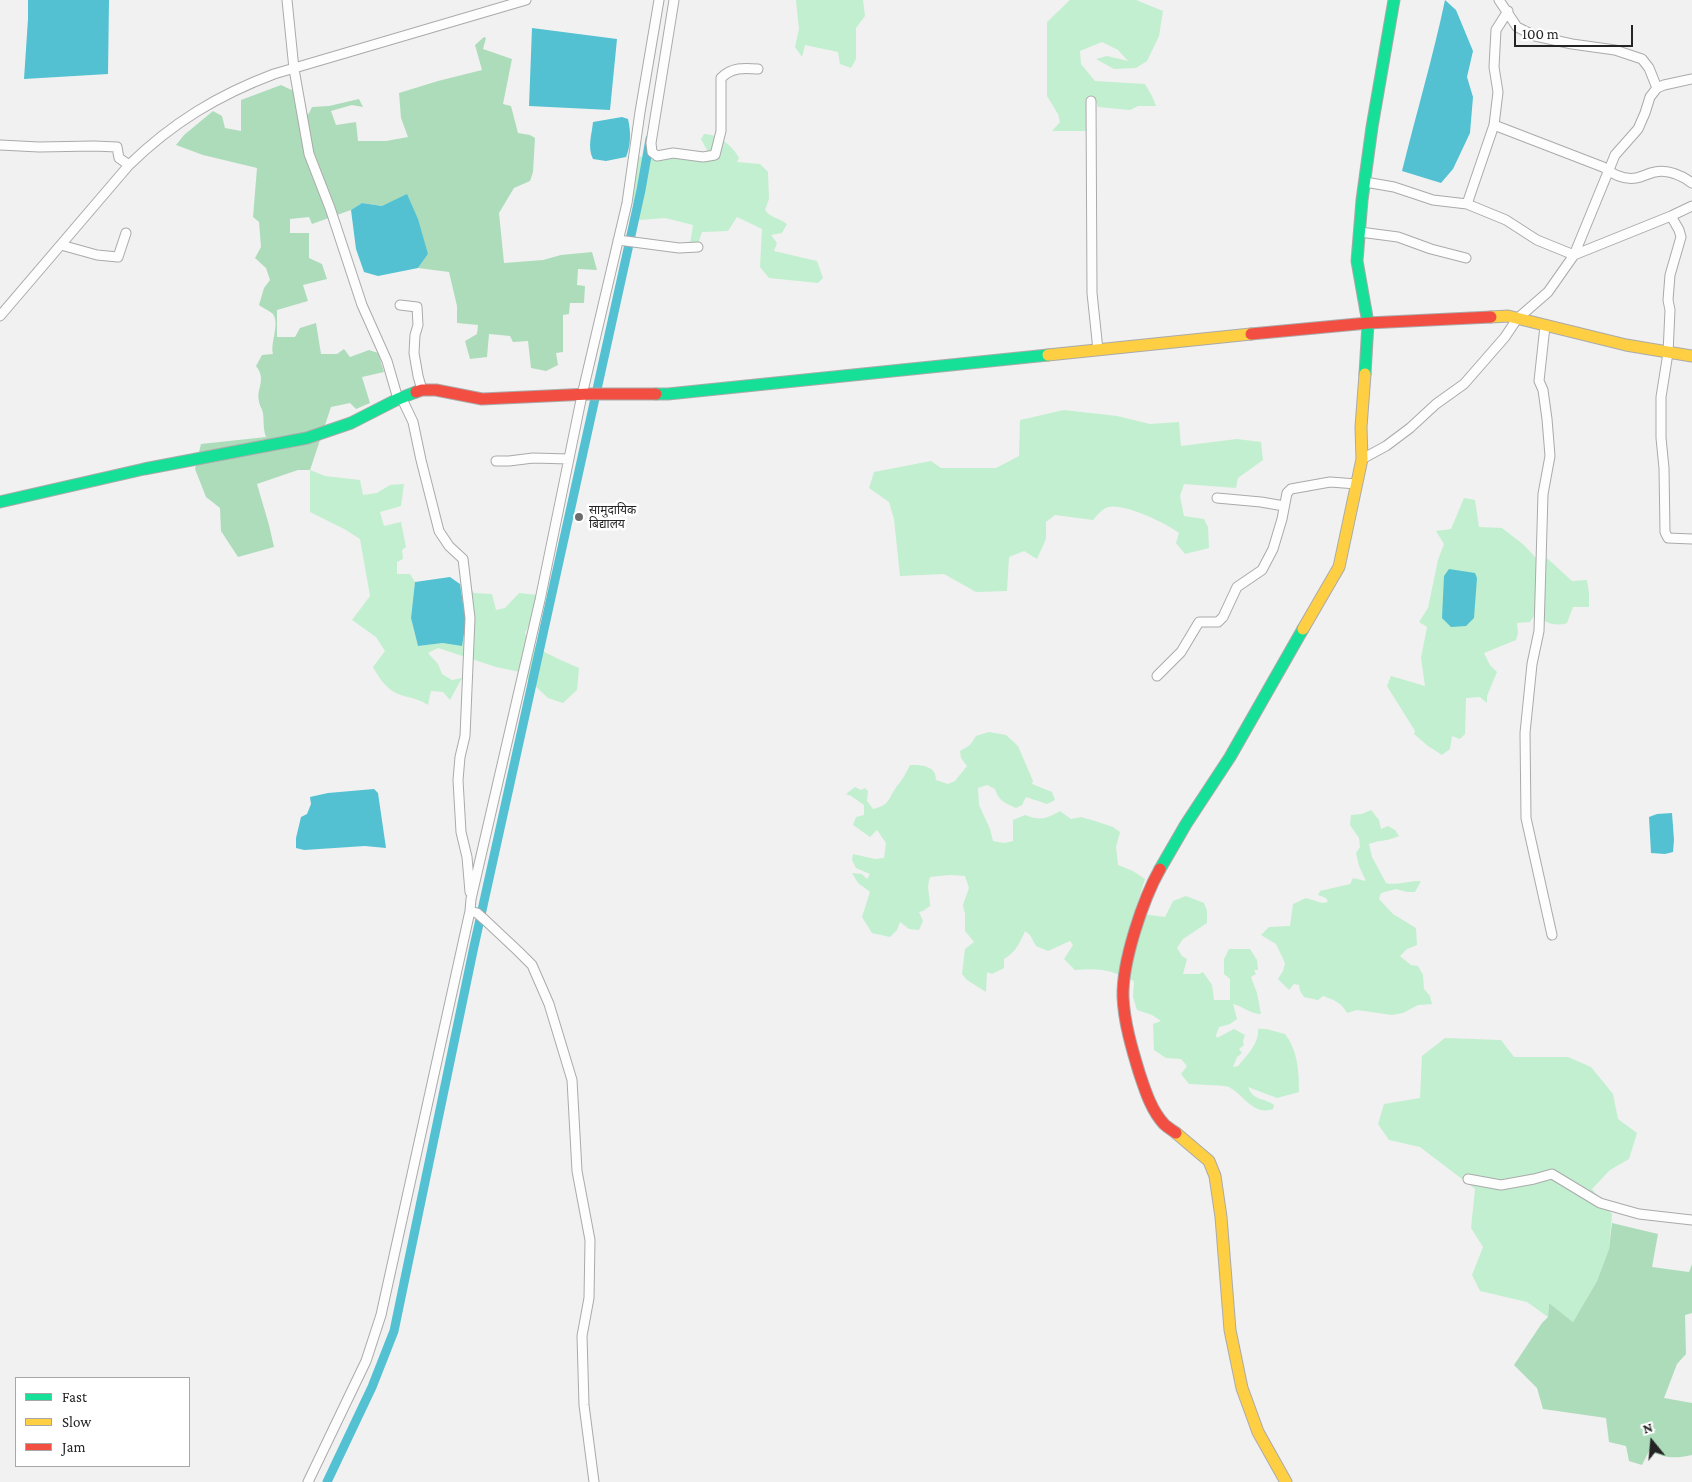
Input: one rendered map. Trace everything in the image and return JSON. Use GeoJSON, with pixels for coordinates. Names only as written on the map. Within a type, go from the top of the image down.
{"type":"FeatureCollection","features":[{"type":"Feature","properties":{"kind":"main road"},"geometry":{"type":"LineString","coordinates":[[1286,1482],[1258,1432],[1242,1388],[1230,1330],[1221,1217],[1215,1176],[1208,1160],[1186,1140],[1164,1124],[1148,1098],[1134,1056],[1123,995],[1132,940],[1154,880],[1186,824],[1230,757],[1339,566],[1362,460],[1361,427],[1368,323],[1358,261],[1362,200],[1372,127],[1394,0]]}},
{"type":"Feature","properties":{"kind":"main road"},"geometry":{"type":"LineString","coordinates":[[0,502],[144,468],[308,438],[351,424],[398,399],[422,390],[436,390],[482,400],[585,394],[668,394],[1368,323],[1508,316],[1626,346],[1692,356]]}},
{"type":"Feature","properties":{"kind":"street"},"geometry":{"type":"LineString","coordinates":[[287,0],[294,69],[310,154],[362,304],[386,361],[398,399],[403,401],[413,422],[439,531],[449,546],[463,559],[470,618],[465,727],[458,780],[461,832],[467,857],[474,912],[381,1315],[366,1361],[308,1482]]}},
{"type":"Feature","properties":{"kind":"street"},"geometry":{"type":"LineString","coordinates":[[0,316],[129,164],[150,144],[203,107],[242,86],[274,74],[526,0]]}},
{"type":"Feature","properties":{"kind":"street"},"geometry":{"type":"LineString","coordinates":[[471,900],[540,600],[569,459],[627,202],[659,0]]}},
{"type":"Feature","properties":{"kind":"street"},"geometry":{"type":"LineString","coordinates":[[674,0],[651,144],[652,152],[657,156],[673,153],[703,157],[715,154],[721,131],[722,78],[728,72],[746,68],[758,69]]}},
{"type":"Feature","properties":{"kind":"street"},"geometry":{"type":"LineString","coordinates":[[1499,0],[1517,27],[1534,36],[1615,50],[1642,60],[1649,68],[1657,88]]}},
{"type":"Feature","properties":{"kind":"street"},"geometry":{"type":"LineString","coordinates":[[1467,204],[1494,125],[1498,92],[1494,67],[1496,30],[1508,11]]}},
{"type":"Feature","properties":{"kind":"street"},"geometry":{"type":"LineString","coordinates":[[1362,460],[1386,446],[1410,428],[1436,404],[1464,384],[1505,338],[1517,318],[1548,292],[1574,255],[1616,155],[1638,129],[1650,97],[1657,88],[1675,81],[1692,79]]}},
{"type":"Feature","properties":{"kind":"street"},"geometry":{"type":"LineString","coordinates":[[1091,100],[1092,293],[1098,350]]}},
{"type":"Feature","properties":{"kind":"street"},"geometry":{"type":"LineString","coordinates":[[1494,125],[1603,167],[1609,172],[1624,178],[1636,178],[1654,172],[1665,171],[1681,175],[1692,183]]}},
{"type":"Feature","properties":{"kind":"street"},"geometry":{"type":"LineString","coordinates":[[0,145],[117,147],[119,158],[129,164]]}},
{"type":"Feature","properties":{"kind":"street"},"geometry":{"type":"LineString","coordinates":[[1365,182],[1394,187],[1434,200],[1467,204],[1506,220],[1537,240],[1574,255],[1692,206]]}},
{"type":"Feature","properties":{"kind":"street"},"geometry":{"type":"LineString","coordinates":[[1671,216],[1681,237],[1670,275],[1668,353],[1661,397],[1665,532],[1668,538],[1692,539]]}},
{"type":"Feature","properties":{"kind":"street"},"geometry":{"type":"LineString","coordinates":[[1360,232],[1398,237],[1431,249],[1466,258]]}},
{"type":"Feature","properties":{"kind":"street"},"geometry":{"type":"LineString","coordinates":[[61,245],[97,255],[118,257],[126,233]]}},
{"type":"Feature","properties":{"kind":"street"},"geometry":{"type":"LineString","coordinates":[[618,240],[679,248],[698,247]]}},
{"type":"Feature","properties":{"kind":"street"},"geometry":{"type":"LineString","coordinates":[[400,306],[417,307],[418,325],[415,335],[414,353],[422,390]]}},
{"type":"Feature","properties":{"kind":"street"},"geometry":{"type":"LineString","coordinates":[[1545,326],[1539,381],[1543,390],[1548,419],[1550,456],[1543,494],[1539,631],[1532,664],[1525,734],[1526,818],[1552,935]]}},
{"type":"Feature","properties":{"kind":"street"},"geometry":{"type":"LineString","coordinates":[[496,460],[569,459]]}},
{"type":"Feature","properties":{"kind":"street"},"geometry":{"type":"LineString","coordinates":[[1157,676],[1180,652],[1199,622],[1218,622],[1223,617],[1237,587],[1262,570],[1273,549],[1286,493],[1291,489],[1330,482],[1357,484]]}},
{"type":"Feature","properties":{"kind":"street"},"geometry":{"type":"LineString","coordinates":[[1217,498],[1284,506]]}},
{"type":"Feature","properties":{"kind":"street"},"geometry":{"type":"LineString","coordinates":[[474,912],[518,950],[532,965],[549,1004],[572,1080],[577,1171],[590,1240],[589,1298],[582,1336],[584,1405],[594,1482]]}},
{"type":"Feature","properties":{"kind":"street"},"geometry":{"type":"LineString","coordinates":[[1468,1179],[1500,1185],[1552,1174],[1600,1203],[1638,1214],[1692,1220]]}},
{"type":"Feature","properties":{"kind":"green space"},"geometry":{"type":"Polygon","coordinates":[[[796,0],[863,0],[865,16],[856,28],[856,59],[851,68],[840,64],[838,52],[805,45],[802,57],[795,47],[799,29],[796,0]]]}},
{"type":"Feature","properties":{"kind":"green space"},"geometry":{"type":"Polygon","coordinates":[[[1070,0],[1136,0],[1163,11],[1159,36],[1147,61],[1136,68],[1114,69],[1096,59],[1107,56],[1128,61],[1118,50],[1102,42],[1080,51],[1081,64],[1095,81],[1145,84],[1156,106],[1138,106],[1130,110],[1098,107],[1095,99],[1089,99],[1087,131],[1052,131],[1060,122],[1058,114],[1047,96],[1047,22],[1070,0]]]}},
{"type":"Feature","properties":{"kind":"green space"},"geometry":{"type":"Polygon","coordinates":[[[484,37],[486,38],[483,49],[512,59],[503,104],[511,106],[518,133],[535,138],[533,172],[530,181],[514,188],[499,213],[504,263],[543,260],[561,255],[592,252],[597,270],[578,269],[577,285],[585,286],[584,303],[570,303],[569,314],[563,315],[563,352],[556,353],[558,365],[546,371],[531,368],[528,341],[513,342],[510,336],[489,334],[487,357],[470,359],[465,341],[477,334],[478,325],[457,323],[457,306],[449,272],[418,268],[428,254],[382,206],[362,203],[351,210],[312,224],[309,217],[290,219],[290,233],[309,233],[309,258],[322,264],[327,279],[303,285],[308,301],[277,310],[277,337],[295,337],[300,328],[316,323],[321,354],[337,354],[344,349],[350,357],[369,350],[378,353],[384,372],[362,377],[370,403],[356,409],[350,403],[331,407],[310,470],[298,470],[257,484],[274,547],[238,557],[221,531],[220,508],[206,497],[195,469],[201,444],[266,437],[263,413],[258,396],[261,376],[256,366],[262,355],[273,354],[276,323],[273,314],[259,305],[264,288],[270,280],[266,268],[255,258],[261,247],[259,222],[253,217],[257,168],[203,155],[176,145],[184,135],[213,111],[222,116],[225,128],[241,131],[241,100],[281,85],[300,94],[308,115],[312,107],[329,106],[359,99],[363,107],[352,105],[331,111],[336,125],[356,122],[358,141],[386,141],[408,137],[401,118],[399,93],[482,70],[475,45],[484,37]]]}},
{"type":"Feature","properties":{"kind":"green space"},"geometry":{"type":"Polygon","coordinates":[[[704,134],[720,138],[729,145],[739,158],[737,162],[760,164],[768,172],[769,199],[765,210],[770,215],[787,224],[782,233],[771,235],[777,243],[774,251],[817,261],[823,278],[818,283],[769,278],[760,267],[762,229],[737,217],[728,231],[702,232],[698,244],[690,244],[693,225],[665,218],[639,220],[632,198],[632,160],[626,157],[673,156],[701,162],[707,150],[701,139],[704,134]]]}},
{"type":"Feature","properties":{"kind":"green space"},"geometry":{"type":"Polygon","coordinates":[[[1064,410],[1117,416],[1150,424],[1179,422],[1181,446],[1237,439],[1261,442],[1263,460],[1238,478],[1236,488],[1184,484],[1180,496],[1184,516],[1204,519],[1208,527],[1209,548],[1185,554],[1176,543],[1179,533],[1173,529],[1155,519],[1134,511],[1108,507],[1093,520],[1055,515],[1046,522],[1046,539],[1037,559],[1024,551],[1009,557],[1007,591],[976,592],[944,574],[900,576],[894,519],[889,502],[869,488],[874,472],[931,461],[941,468],[996,468],[1019,456],[1020,420],[1064,410]]]}},
{"type":"Feature","properties":{"kind":"green space"},"geometry":{"type":"Polygon","coordinates":[[[310,470],[325,476],[360,480],[363,495],[377,493],[390,485],[404,484],[401,506],[380,512],[384,526],[401,522],[406,547],[402,550],[403,559],[397,562],[397,574],[410,574],[415,582],[411,618],[418,646],[443,643],[466,622],[460,584],[471,589],[474,593],[492,594],[496,610],[505,608],[519,593],[538,595],[536,611],[525,633],[528,639],[540,649],[579,668],[577,690],[563,703],[548,698],[520,672],[496,667],[438,648],[428,653],[438,664],[442,674],[452,680],[462,678],[450,700],[443,692],[431,691],[428,705],[420,700],[390,690],[373,667],[385,651],[376,637],[352,620],[370,596],[360,539],[310,512],[310,470]]]}},
{"type":"Feature","properties":{"kind":"green space"},"geometry":{"type":"Polygon","coordinates":[[[1464,498],[1475,500],[1479,527],[1502,528],[1524,545],[1535,557],[1548,559],[1572,581],[1587,580],[1589,607],[1573,607],[1567,623],[1557,625],[1543,620],[1535,614],[1530,622],[1517,623],[1518,633],[1516,640],[1484,653],[1490,665],[1497,672],[1487,696],[1487,703],[1480,697],[1466,698],[1465,734],[1460,739],[1452,736],[1450,749],[1442,755],[1414,734],[1415,731],[1387,686],[1391,676],[1425,686],[1421,658],[1427,627],[1419,622],[1428,608],[1438,560],[1444,544],[1436,531],[1451,529],[1464,498]]]}},
{"type":"Feature","properties":{"kind":"green space"},"geometry":{"type":"Polygon","coordinates":[[[989,732],[1006,735],[1018,746],[1033,781],[1032,784],[1052,792],[1055,800],[1047,804],[1026,797],[1022,805],[1016,808],[1001,799],[995,789],[987,785],[978,788],[979,805],[990,829],[993,841],[1004,843],[1013,841],[1013,820],[1025,815],[1043,818],[1060,811],[1071,819],[1081,817],[1113,827],[1120,832],[1116,847],[1118,865],[1133,871],[1145,879],[1134,913],[1165,917],[1173,901],[1186,896],[1204,903],[1207,911],[1207,923],[1183,939],[1177,948],[1182,956],[1187,959],[1183,974],[1199,974],[1203,972],[1212,985],[1214,1000],[1230,1000],[1230,979],[1224,974],[1224,959],[1229,949],[1250,949],[1257,960],[1258,970],[1254,970],[1256,974],[1251,977],[1257,993],[1261,1014],[1233,1004],[1237,1019],[1230,1024],[1219,1027],[1216,1035],[1217,1038],[1234,1029],[1245,1035],[1244,1045],[1239,1049],[1242,1053],[1237,1057],[1233,1067],[1238,1066],[1252,1049],[1257,1040],[1258,1029],[1285,1034],[1293,1047],[1295,1055],[1299,1092],[1277,1098],[1248,1087],[1253,1095],[1274,1105],[1273,1109],[1260,1110],[1249,1104],[1229,1087],[1189,1084],[1181,1074],[1187,1066],[1181,1059],[1166,1058],[1154,1050],[1153,1024],[1161,1021],[1152,1015],[1137,1010],[1133,997],[1134,981],[1105,971],[1092,969],[1075,970],[1064,959],[1073,945],[1070,941],[1048,951],[1036,946],[1030,935],[1025,931],[1017,947],[1004,959],[1004,968],[992,974],[987,972],[986,992],[967,980],[962,974],[965,949],[974,942],[965,931],[963,905],[969,888],[965,876],[930,877],[928,888],[930,906],[919,912],[923,921],[919,930],[909,929],[900,922],[897,930],[890,937],[872,933],[862,917],[870,892],[858,883],[852,873],[862,874],[867,879],[870,874],[856,868],[852,860],[853,854],[875,859],[884,858],[886,843],[877,830],[870,837],[853,825],[856,817],[864,815],[864,805],[846,794],[855,787],[861,790],[865,788],[868,791],[867,801],[873,809],[879,807],[886,803],[910,765],[931,769],[936,780],[948,784],[955,781],[967,766],[961,758],[960,751],[970,745],[976,736],[989,732]]]}},
{"type":"Feature","properties":{"kind":"green space"},"geometry":{"type":"Polygon","coordinates":[[[1371,810],[1379,820],[1381,829],[1388,826],[1395,830],[1399,836],[1369,844],[1372,857],[1386,883],[1421,881],[1415,892],[1396,889],[1381,893],[1379,899],[1393,914],[1416,928],[1417,945],[1407,949],[1400,956],[1411,965],[1418,966],[1423,975],[1424,989],[1430,996],[1432,1004],[1418,1005],[1403,1013],[1392,1015],[1357,1010],[1347,1013],[1340,1004],[1327,997],[1323,996],[1318,1000],[1304,997],[1299,985],[1294,984],[1289,990],[1278,979],[1285,963],[1276,944],[1261,935],[1269,927],[1290,926],[1293,904],[1306,898],[1322,903],[1328,902],[1326,898],[1318,895],[1320,891],[1350,884],[1353,878],[1366,881],[1359,866],[1356,853],[1360,847],[1359,838],[1350,825],[1351,815],[1362,814],[1371,810]]]}},
{"type":"Feature","properties":{"kind":"green space"},"geometry":{"type":"Polygon","coordinates":[[[1445,1038],[1501,1040],[1514,1057],[1568,1057],[1591,1067],[1613,1094],[1618,1119],[1637,1133],[1629,1159],[1610,1170],[1592,1189],[1612,1214],[1609,1249],[1597,1281],[1573,1322],[1549,1303],[1548,1317],[1527,1302],[1480,1291],[1472,1275],[1483,1247],[1471,1228],[1475,1189],[1420,1147],[1389,1140],[1378,1124],[1384,1104],[1420,1098],[1422,1056],[1445,1038]]]}},
{"type":"Feature","properties":{"kind":"green space"},"geometry":{"type":"Polygon","coordinates":[[[1612,1223],[1658,1234],[1652,1267],[1689,1272],[1692,1264],[1692,1313],[1685,1315],[1686,1354],[1677,1364],[1664,1398],[1692,1403],[1692,1455],[1670,1457],[1649,1451],[1642,1465],[1629,1461],[1626,1446],[1609,1442],[1606,1418],[1543,1409],[1537,1388],[1514,1365],[1548,1317],[1549,1303],[1573,1322],[1597,1281],[1609,1249],[1612,1223]]]}},
{"type":"Feature","properties":{"kind":"water"},"geometry":{"type":"Polygon","coordinates":[[[28,0],[109,0],[108,74],[24,79],[28,0]]]}},
{"type":"Feature","properties":{"kind":"water"},"geometry":{"type":"Polygon","coordinates":[[[1445,0],[1456,10],[1473,51],[1467,77],[1473,97],[1470,133],[1453,169],[1441,183],[1402,171],[1445,0]]]}},
{"type":"Feature","properties":{"kind":"water"},"geometry":{"type":"Polygon","coordinates":[[[532,28],[617,39],[610,110],[529,106],[532,28]]]}},
{"type":"Feature","properties":{"kind":"water"},"geometry":{"type":"Polygon","coordinates":[[[622,117],[628,119],[630,129],[630,143],[626,157],[606,161],[593,159],[590,145],[593,122],[622,117]]]}},
{"type":"Feature","properties":{"kind":"water"},"geometry":{"type":"Polygon","coordinates":[[[407,194],[418,219],[428,254],[418,268],[378,276],[364,272],[356,249],[351,210],[362,203],[382,206],[407,194]]]}},
{"type":"Feature","properties":{"kind":"water"},"geometry":{"type":"Polygon","coordinates":[[[1449,569],[1475,573],[1477,578],[1474,618],[1466,626],[1451,627],[1442,618],[1444,576],[1449,569]]]}},
{"type":"Feature","properties":{"kind":"water"},"geometry":{"type":"Polygon","coordinates":[[[450,577],[460,584],[466,622],[462,646],[443,643],[418,646],[411,618],[415,582],[450,577]]]}},
{"type":"Feature","properties":{"kind":"water"},"geometry":{"type":"Polygon","coordinates":[[[374,789],[378,793],[386,848],[365,846],[304,850],[296,848],[296,838],[301,817],[307,814],[311,804],[310,797],[328,793],[374,789]]]}},
{"type":"Feature","properties":{"kind":"water"},"geometry":{"type":"Polygon","coordinates":[[[1672,813],[1673,852],[1665,854],[1651,853],[1649,817],[1657,814],[1672,813]]]}},
{"type":"Feature","properties":{"kind":"waterway"},"geometry":{"type":"LineString","coordinates":[[327,1482],[372,1387],[394,1331],[473,951],[641,190],[650,139]]}},
{"type":"Feature","properties":{"kind":"traffic: fast"},"geometry":{"type":"LineString","coordinates":[[1365,374],[1368,323],[1357,261],[1362,200],[1372,127],[1394,0]]}},
{"type":"Feature","properties":{"kind":"traffic: fast"},"geometry":{"type":"LineString","coordinates":[[656,394],[1048,355]]}},
{"type":"Feature","properties":{"kind":"traffic: fast"},"geometry":{"type":"LineString","coordinates":[[0,502],[144,469],[307,438],[351,423],[416,392]]}},
{"type":"Feature","properties":{"kind":"traffic: fast"},"geometry":{"type":"LineString","coordinates":[[1160,869],[1186,824],[1230,757],[1303,629]]}},
{"type":"Feature","properties":{"kind":"traffic: slow"},"geometry":{"type":"LineString","coordinates":[[1491,317],[1508,316],[1626,345],[1692,356]]}},
{"type":"Feature","properties":{"kind":"traffic: slow"},"geometry":{"type":"LineString","coordinates":[[1048,355],[1251,334]]}},
{"type":"Feature","properties":{"kind":"traffic: slow"},"geometry":{"type":"LineString","coordinates":[[1303,629],[1339,567],[1362,459],[1361,427],[1365,374]]}},
{"type":"Feature","properties":{"kind":"traffic: slow"},"geometry":{"type":"LineString","coordinates":[[1176,1133],[1209,1161],[1215,1176],[1221,1217],[1230,1330],[1242,1388],[1258,1432],[1286,1482]]}},
{"type":"Feature","properties":{"kind":"traffic: jam"},"geometry":{"type":"LineString","coordinates":[[1251,334],[1368,323],[1491,317]]}},
{"type":"Feature","properties":{"kind":"traffic: jam"},"geometry":{"type":"LineString","coordinates":[[416,392],[436,390],[482,399],[589,394],[656,394]]}},
{"type":"Feature","properties":{"kind":"traffic: jam"},"geometry":{"type":"LineString","coordinates":[[1160,869],[1153,882],[1135,931],[1126,966],[1123,997],[1129,1035],[1146,1093],[1159,1118],[1176,1133]]}},
{"type":"Feature","properties":{"kind":"place","name":"सामुदायिक बिद्यालय"},"geometry":{"type":"Point","coordinates":[579,517]}}]}
